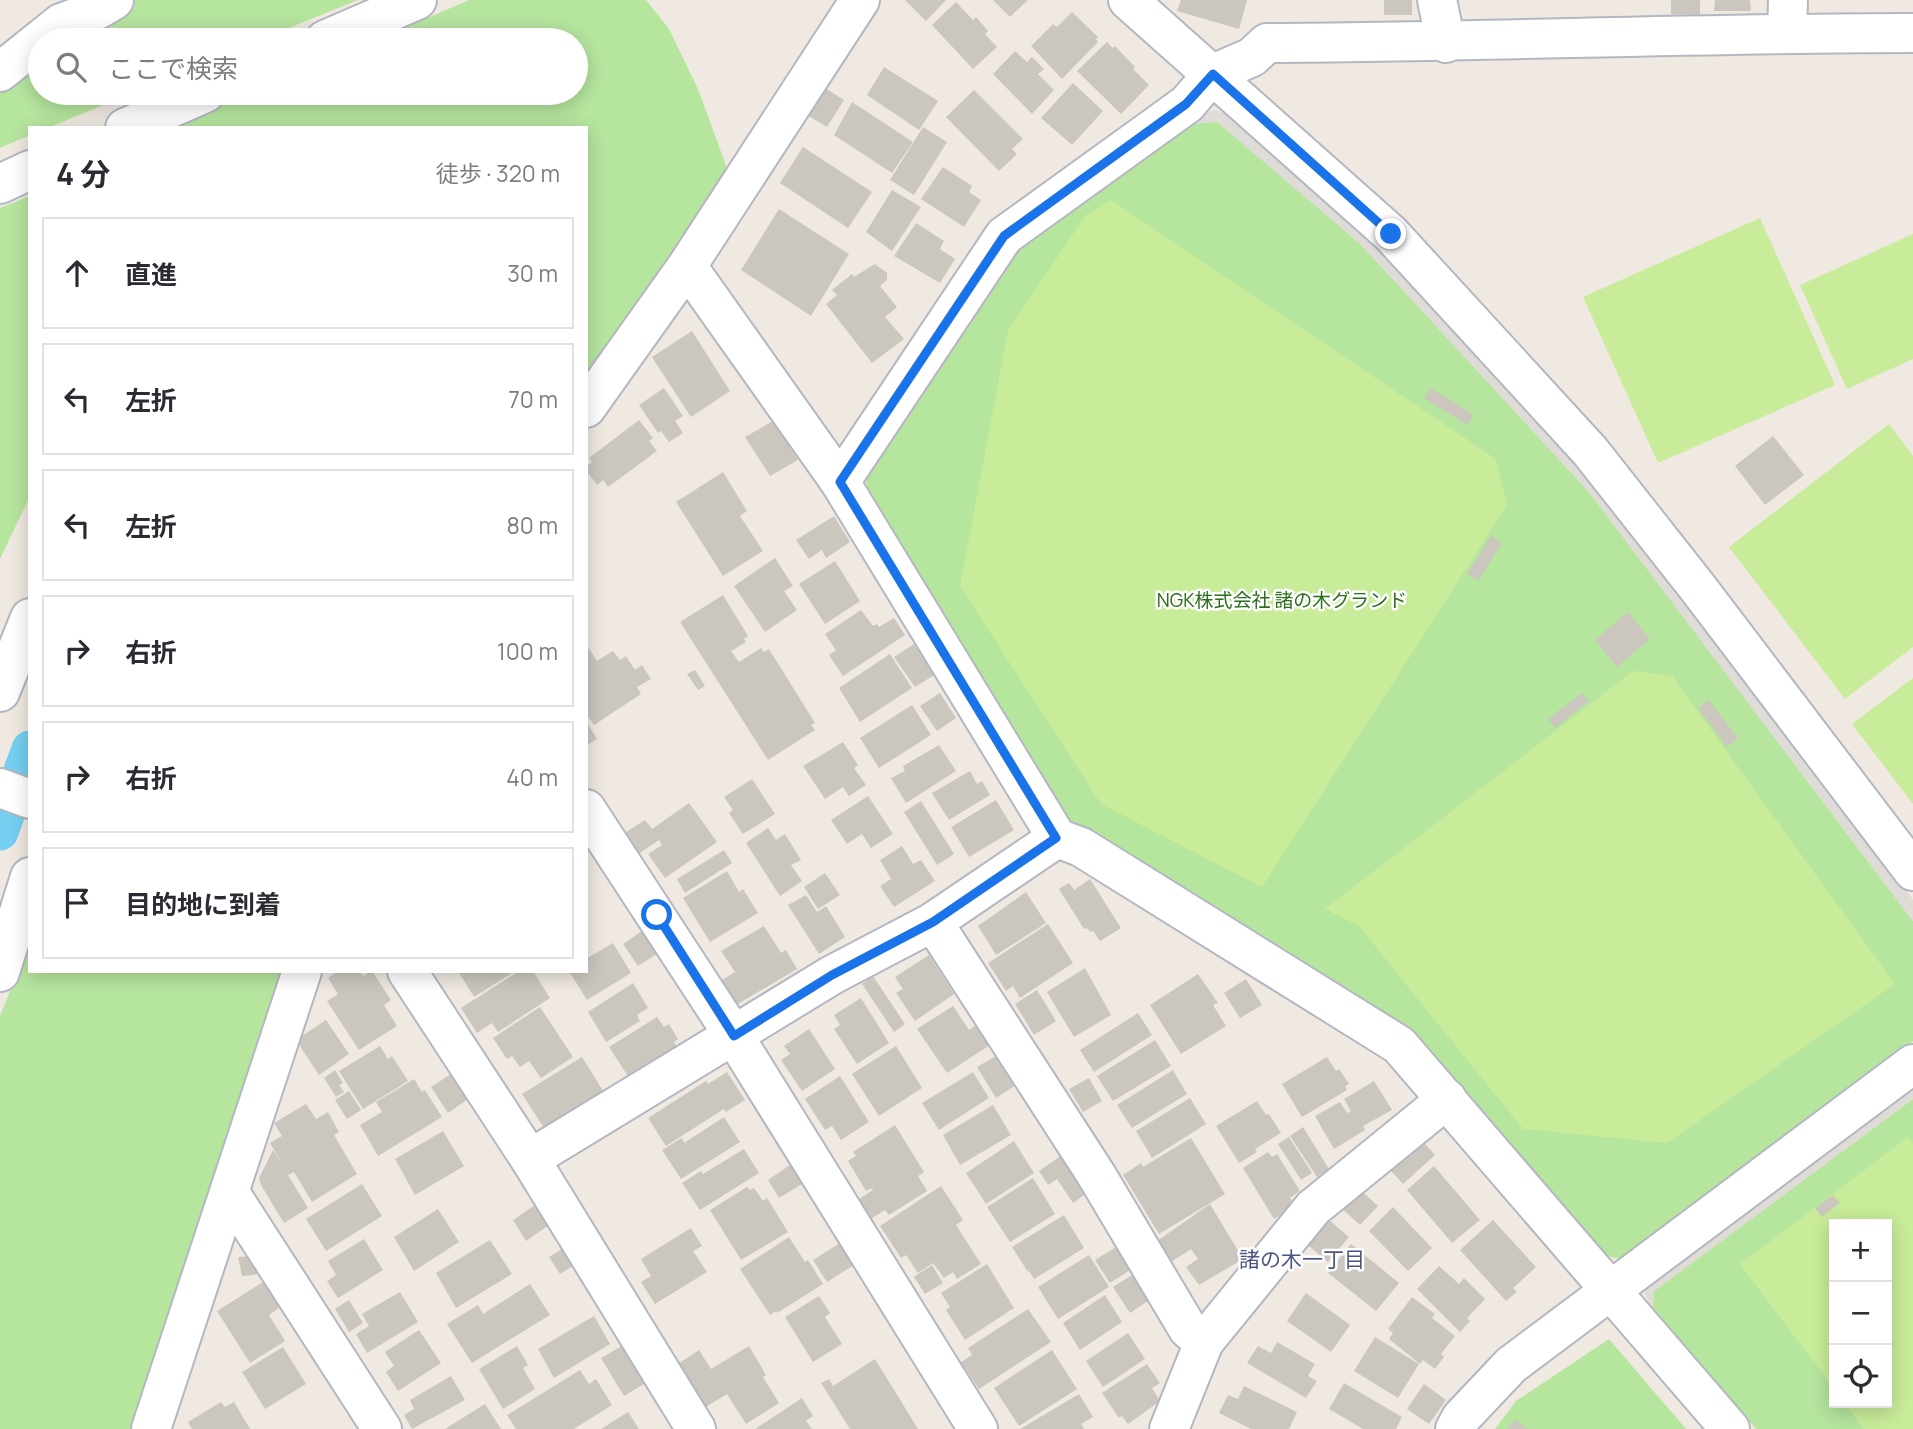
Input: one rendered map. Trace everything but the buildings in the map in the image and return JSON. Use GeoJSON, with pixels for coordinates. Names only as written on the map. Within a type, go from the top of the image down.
{"type":"FeatureCollection","features":[{"type":"Feature","properties":{"kind":"street"},"geometry":{"type":"LineString","coordinates":[[55,28],[114,0]]}},
{"type":"Feature","properties":{"kind":"street"},"geometry":{"type":"LineString","coordinates":[[353,28],[417,0]]}},
{"type":"Feature","properties":{"kind":"street"},"geometry":{"type":"LineString","coordinates":[[588,405],[687,266],[860,0]]}},
{"type":"Feature","properties":{"kind":"street"},"geometry":{"type":"LineString","coordinates":[[1128,0],[1391,234],[1590,450],[1699,588],[1913,871]]}},
{"type":"Feature","properties":{"kind":"street"},"geometry":{"type":"LineString","coordinates":[[1437,0],[1446,43]]}},
{"type":"Feature","properties":{"kind":"street"},"geometry":{"type":"LineString","coordinates":[[840,482],[1004,236],[1186,104],[1213,74],[1252,57],[1267,44],[1446,43],[1787,17],[1913,33]]}},
{"type":"Feature","properties":{"kind":"street"},"geometry":{"type":"LineString","coordinates":[[0,72],[28,50]]}},
{"type":"Feature","properties":{"kind":"street"},"geometry":{"type":"LineString","coordinates":[[130,126],[178,105]]}},
{"type":"Feature","properties":{"kind":"street"},"geometry":{"type":"LineString","coordinates":[[0,184],[28,171]]}},
{"type":"Feature","properties":{"kind":"street"},"geometry":{"type":"LineString","coordinates":[[687,266],[840,482],[1056,838],[1081,847],[1399,1045],[1730,1429]]}},
{"type":"Feature","properties":{"kind":"street"},"geometry":{"type":"LineString","coordinates":[[0,692],[28,623]]}},
{"type":"Feature","properties":{"kind":"street"},"geometry":{"type":"LineString","coordinates":[[0,788],[28,798]]}},
{"type":"Feature","properties":{"kind":"street"},"geometry":{"type":"LineString","coordinates":[[588,812],[734,1036],[978,1429]]}},
{"type":"Feature","properties":{"kind":"street"},"geometry":{"type":"LineString","coordinates":[[530,1159],[832,975],[933,922],[1056,838]]}},
{"type":"Feature","properties":{"kind":"street"},"geometry":{"type":"LineString","coordinates":[[0,972],[28,883]]}},
{"type":"Feature","properties":{"kind":"street"},"geometry":{"type":"LineString","coordinates":[[933,922],[1097,1176],[1188,1329],[1204,1342]]}},
{"type":"Feature","properties":{"kind":"street"},"geometry":{"type":"LineString","coordinates":[[151,1429],[301,973]]}},
{"type":"Feature","properties":{"kind":"street"},"geometry":{"type":"LineString","coordinates":[[408,973],[530,1159],[696,1429]]}},
{"type":"Feature","properties":{"kind":"street"},"geometry":{"type":"LineString","coordinates":[[1455,1429],[1461,1418],[1511,1365],[1913,1064]]}},
{"type":"Feature","properties":{"kind":"street"},"geometry":{"type":"LineString","coordinates":[[1170,1429],[1204,1342],[1313,1208],[1447,1099]]}},
{"type":"Feature","properties":{"kind":"street"},"geometry":{"type":"LineString","coordinates":[[230,1192],[382,1429]]}},
{"type":"Feature","properties":{"kind":"green space"},"geometry":{"type":"Polygon","coordinates":[[[132,0],[358,0],[289,28],[77,28],[132,0]]]}},
{"type":"Feature","properties":{"kind":"green space"},"geometry":{"type":"Polygon","coordinates":[[[469,0],[646,0],[669,29],[698,89],[728,171],[588,381],[588,126],[173,126],[216,105],[588,105],[588,28],[405,28],[469,0]]]}},
{"type":"Feature","properties":{"kind":"green space"},"geometry":{"type":"Polygon","coordinates":[[[28,59],[28,105],[103,105],[53,126],[28,126],[28,136],[0,148],[0,79],[28,59]]]}},
{"type":"Feature","properties":{"kind":"green space","name":"NGK株式会社 諸の木グランド"},"geometry":{"type":"Polygon","coordinates":[[[1217,121],[1361,244],[1589,492],[1913,921],[1913,1041],[1622,1259],[1600,1255],[1412,1033],[1065,819],[868,507],[866,477],[1020,236],[1183,125],[1217,121]]]}},
{"type":"Feature","properties":{"kind":"green space"},"geometry":{"type":"Polygon","coordinates":[[[28,197],[28,500],[0,559],[0,208],[28,197]]]}},
{"type":"Feature","properties":{"kind":"green space"},"geometry":{"type":"Polygon","coordinates":[[[1111,200],[1496,459],[1507,505],[1262,887],[1101,804],[960,586],[1008,330],[1086,215],[1111,200]]]}},
{"type":"Feature","properties":{"kind":"green space"},"geometry":{"type":"Polygon","coordinates":[[[1760,218],[1835,385],[1658,463],[1583,297],[1760,218]]]}},
{"type":"Feature","properties":{"kind":"green space"},"geometry":{"type":"Polygon","coordinates":[[[1913,234],[1913,359],[1847,389],[1800,285],[1913,234]]]}},
{"type":"Feature","properties":{"kind":"green space"},"geometry":{"type":"Polygon","coordinates":[[[1889,424],[1913,456],[1913,647],[1845,699],[1729,547],[1889,424]]]}},
{"type":"Feature","properties":{"kind":"green space"},"geometry":{"type":"Polygon","coordinates":[[[1633,671],[1672,676],[1895,984],[1667,1143],[1523,1129],[1358,925],[1325,909],[1633,671]]]}},
{"type":"Feature","properties":{"kind":"green space"},"geometry":{"type":"Polygon","coordinates":[[[1913,678],[1913,804],[1852,724],[1913,678]]]}},
{"type":"Feature","properties":{"kind":"green space"},"geometry":{"type":"Polygon","coordinates":[[[28,947],[28,973],[286,973],[136,1429],[0,1429],[0,1016],[28,947]]]}},
{"type":"Feature","properties":{"kind":"green space"},"geometry":{"type":"Polygon","coordinates":[[[1913,1099],[1913,1429],[1756,1429],[1653,1308],[1654,1291],[1913,1099]]]}},
{"type":"Feature","properties":{"kind":"green space"},"geometry":{"type":"Polygon","coordinates":[[[1908,1137],[1913,1144],[1913,1429],[1864,1429],[1848,1408],[1892,1408],[1892,1219],[1829,1219],[1829,1382],[1740,1264],[1908,1137]]]}},
{"type":"Feature","properties":{"kind":"green space"},"geometry":{"type":"Polygon","coordinates":[[[1609,1339],[1686,1429],[1495,1429],[1516,1401],[1609,1339]]]}},
{"type":"Feature","properties":{"kind":"shaded area"},"geometry":{"type":"Polygon","coordinates":[[[1213,110],[1234,115],[1360,227],[1488,363],[1641,537],[1913,900],[1913,921],[1589,492],[1360,244],[1217,122],[1183,125],[1213,110]]]}},
{"type":"Feature","properties":{"kind":"shaded area"},"geometry":{"type":"Polygon","coordinates":[[[1913,1084],[1913,1099],[1654,1291],[1653,1308],[1645,1295],[1647,1283],[1913,1084]]]}},
{"type":"Feature","properties":{"kind":"waterway"},"geometry":{"type":"LineString","coordinates":[[0,832],[28,755]]}},
{"type":"Feature","properties":{"kind":"district","name":"諸の木一丁目"},"geometry":{"type":"Point","coordinates":[1302,1260]}},
{"type":"Feature","properties":{"kind":"route"},"geometry":{"type":"LineString","coordinates":[[657,915],[734,1036],[832,975],[933,922],[1056,838],[840,482],[1004,236],[1186,104],[1213,74],[1391,234]]}}]}
